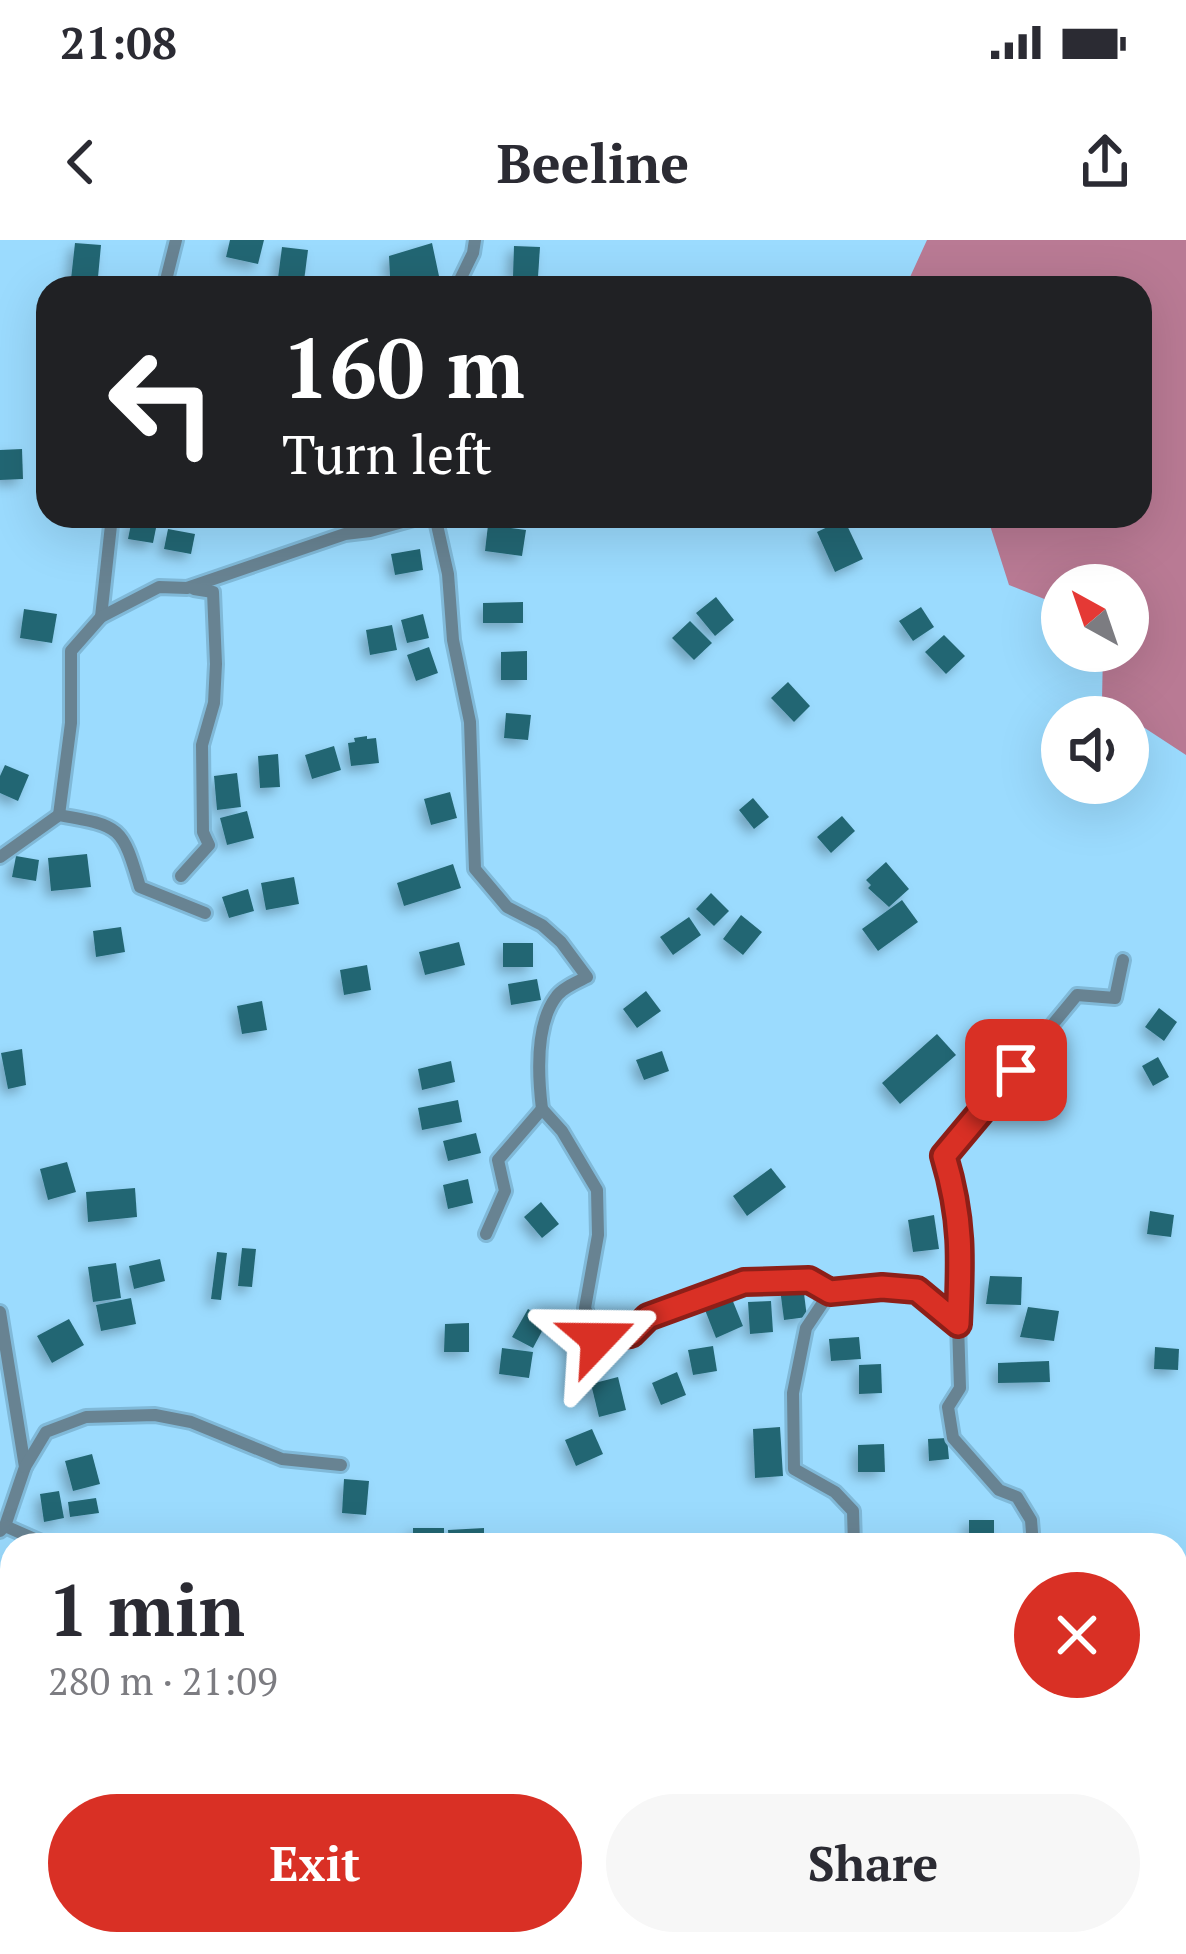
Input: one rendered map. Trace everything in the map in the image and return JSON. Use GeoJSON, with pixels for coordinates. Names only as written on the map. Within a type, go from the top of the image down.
{"type":"FeatureCollection","features":[{"type":"Feature","properties":{"kind":"street"},"geometry":{"type":"LineString","coordinates":[[167,276],[176,240]]}},
{"type":"Feature","properties":{"kind":"street"},"geometry":{"type":"LineString","coordinates":[[462,276],[475,240]]}},
{"type":"Feature","properties":{"kind":"street"},"geometry":{"type":"LineString","coordinates":[[101,617],[111,528]]}},
{"type":"Feature","properties":{"kind":"street"},"geometry":{"type":"LineString","coordinates":[[187,588],[345,534],[381,528]]}},
{"type":"Feature","properties":{"kind":"street"},"geometry":{"type":"LineString","coordinates":[[438,528],[470,722],[475,869],[507,907],[561,942],[587,976],[557,993],[546,1016],[537,1070],[542,1109],[562,1131],[597,1190],[598,1235],[585,1308],[598,1339],[631,1334],[648,1317],[744,1282],[809,1280],[830,1292],[882,1287],[917,1290],[958,1324]]}},
{"type":"Feature","properties":{"kind":"street"},"geometry":{"type":"LineString","coordinates":[[59,815],[71,723],[71,651],[101,617],[159,587],[213,592],[214,703],[202,745],[203,832],[209,844],[181,876]]}},
{"type":"Feature","properties":{"kind":"street"},"geometry":{"type":"LineString","coordinates":[[0,856],[59,815],[105,823],[121,833],[140,887],[205,914]]}},
{"type":"Feature","properties":{"kind":"street"},"geometry":{"type":"LineString","coordinates":[[1032,1533],[1031,1520],[1017,1497],[999,1490],[953,1438],[948,1407],[960,1388],[962,1250],[956,1196],[944,1156],[1078,995],[1115,998],[1123,961]]}},
{"type":"Feature","properties":{"kind":"street"},"geometry":{"type":"LineString","coordinates":[[486,1234],[505,1190],[498,1160],[542,1109]]}},
{"type":"Feature","properties":{"kind":"street"},"geometry":{"type":"LineString","coordinates":[[830,1292],[806,1328],[793,1393],[794,1469],[835,1492],[853,1511],[854,1533]]}},
{"type":"Feature","properties":{"kind":"street"},"geometry":{"type":"LineString","coordinates":[[0,1312],[26,1467]]}},
{"type":"Feature","properties":{"kind":"street"},"geometry":{"type":"LineString","coordinates":[[2,1529],[26,1467],[46,1432],[86,1417],[155,1415],[191,1421],[282,1459],[341,1465]]}},
{"type":"Feature","properties":{"kind":"shaded area"},"geometry":{"type":"Polygon","coordinates":[[[927,240],[1186,240],[1186,755],[1149,731],[1149,696],[1102,696],[1103,672],[1149,672],[1149,564],[1041,564],[1041,598],[1009,585],[991,528],[1152,528],[1152,276],[910,276],[927,240]]]}},
{"type":"Feature","properties":{"kind":"building"},"geometry":{"type":"Polygon","coordinates":[[[230,240],[264,240],[258,264],[226,257],[230,240]]]}},
{"type":"Feature","properties":{"kind":"building"},"geometry":{"type":"Polygon","coordinates":[[[75,243],[101,245],[98,276],[71,276],[75,243]]]}},
{"type":"Feature","properties":{"kind":"building"},"geometry":{"type":"Polygon","coordinates":[[[432,243],[439,276],[390,276],[389,256],[432,243]]]}},
{"type":"Feature","properties":{"kind":"building"},"geometry":{"type":"Polygon","coordinates":[[[514,246],[540,247],[538,276],[513,276],[514,246]]]}},
{"type":"Feature","properties":{"kind":"building"},"geometry":{"type":"Polygon","coordinates":[[[282,247],[308,250],[305,276],[278,276],[282,247]]]}},
{"type":"Feature","properties":{"kind":"building"},"geometry":{"type":"Polygon","coordinates":[[[22,449],[23,479],[0,480],[0,450],[22,449]]]}},
{"type":"Feature","properties":{"kind":"building"},"geometry":{"type":"Polygon","coordinates":[[[130,528],[156,528],[153,543],[128,539],[130,528]]]}},
{"type":"Feature","properties":{"kind":"building"},"geometry":{"type":"Polygon","coordinates":[[[488,528],[526,530],[522,556],[485,551],[488,528]]]}},
{"type":"Feature","properties":{"kind":"building"},"geometry":{"type":"Polygon","coordinates":[[[848,528],[863,559],[835,572],[817,532],[848,528]]]}},
{"type":"Feature","properties":{"kind":"building"},"geometry":{"type":"Polygon","coordinates":[[[168,529],[195,534],[191,554],[164,549],[168,529]]]}},
{"type":"Feature","properties":{"kind":"building"},"geometry":{"type":"Polygon","coordinates":[[[420,549],[423,570],[395,575],[391,554],[420,549]]]}},
{"type":"Feature","properties":{"kind":"building"},"geometry":{"type":"Polygon","coordinates":[[[716,597],[734,620],[715,636],[696,613],[716,597]]]}},
{"type":"Feature","properties":{"kind":"building"},"geometry":{"type":"Polygon","coordinates":[[[523,602],[523,623],[483,623],[483,603],[523,602]]]}},
{"type":"Feature","properties":{"kind":"building"},"geometry":{"type":"Polygon","coordinates":[[[921,607],[934,627],[913,641],[899,621],[921,607]]]}},
{"type":"Feature","properties":{"kind":"building"},"geometry":{"type":"Polygon","coordinates":[[[24,609],[57,614],[52,643],[20,638],[24,609]]]}},
{"type":"Feature","properties":{"kind":"building"},"geometry":{"type":"Polygon","coordinates":[[[423,614],[429,638],[407,643],[401,620],[423,614]]]}},
{"type":"Feature","properties":{"kind":"building"},"geometry":{"type":"Polygon","coordinates":[[[690,621],[712,643],[694,660],[672,638],[690,621]]]}},
{"type":"Feature","properties":{"kind":"building"},"geometry":{"type":"Polygon","coordinates":[[[392,625],[397,650],[370,655],[366,630],[392,625]]]}},
{"type":"Feature","properties":{"kind":"building"},"geometry":{"type":"Polygon","coordinates":[[[944,635],[965,656],[946,674],[925,652],[944,635]]]}},
{"type":"Feature","properties":{"kind":"building"},"geometry":{"type":"Polygon","coordinates":[[[429,647],[438,673],[416,681],[407,655],[429,647]]]}},
{"type":"Feature","properties":{"kind":"building"},"geometry":{"type":"Polygon","coordinates":[[[527,651],[527,680],[501,680],[501,652],[527,651]]]}},
{"type":"Feature","properties":{"kind":"building"},"geometry":{"type":"Polygon","coordinates":[[[788,682],[810,706],[794,722],[771,698],[788,682]]]}},
{"type":"Feature","properties":{"kind":"building"},"geometry":{"type":"Polygon","coordinates":[[[506,713],[531,715],[528,740],[504,738],[506,713]]]}},
{"type":"Feature","properties":{"kind":"building"},"geometry":{"type":"Polygon","coordinates":[[[376,738],[379,763],[351,766],[348,743],[376,738]]]}},
{"type":"Feature","properties":{"kind":"building"},"geometry":{"type":"Polygon","coordinates":[[[334,746],[341,770],[312,779],[305,755],[334,746]]]}},
{"type":"Feature","properties":{"kind":"building"},"geometry":{"type":"Polygon","coordinates":[[[278,754],[280,787],[260,788],[258,756],[278,754]]]}},
{"type":"Feature","properties":{"kind":"building"},"geometry":{"type":"Polygon","coordinates":[[[5,765],[29,775],[18,801],[0,793],[5,765]]]}},
{"type":"Feature","properties":{"kind":"building"},"geometry":{"type":"Polygon","coordinates":[[[237,773],[241,807],[217,810],[214,776],[237,773]]]}},
{"type":"Feature","properties":{"kind":"building"},"geometry":{"type":"Polygon","coordinates":[[[450,792],[457,818],[431,825],[424,799],[450,792]]]}},
{"type":"Feature","properties":{"kind":"building"},"geometry":{"type":"Polygon","coordinates":[[[753,798],[769,817],[754,829],[739,810],[753,798]]]}},
{"type":"Feature","properties":{"kind":"building"},"geometry":{"type":"Polygon","coordinates":[[[247,811],[254,838],[227,845],[220,818],[247,811]]]}},
{"type":"Feature","properties":{"kind":"building"},"geometry":{"type":"Polygon","coordinates":[[[842,816],[855,831],[831,853],[817,837],[842,816]]]}},
{"type":"Feature","properties":{"kind":"building"},"geometry":{"type":"Polygon","coordinates":[[[87,854],[91,887],[51,891],[48,858],[87,854]]]}},
{"type":"Feature","properties":{"kind":"building"},"geometry":{"type":"Polygon","coordinates":[[[16,856],[39,860],[36,881],[12,877],[16,856]]]}},
{"type":"Feature","properties":{"kind":"building"},"geometry":{"type":"Polygon","coordinates":[[[886,862],[909,889],[889,907],[868,888],[871,885],[866,880],[886,862]]]}},
{"type":"Feature","properties":{"kind":"building"},"geometry":{"type":"Polygon","coordinates":[[[453,864],[461,888],[404,906],[397,883],[453,864]]]}},
{"type":"Feature","properties":{"kind":"building"},"geometry":{"type":"Polygon","coordinates":[[[294,877],[299,904],[266,910],[261,883],[294,877]]]}},
{"type":"Feature","properties":{"kind":"building"},"geometry":{"type":"Polygon","coordinates":[[[248,889],[254,911],[229,918],[222,897],[248,889]]]}},
{"type":"Feature","properties":{"kind":"building"},"geometry":{"type":"Polygon","coordinates":[[[711,893],[729,911],[714,926],[696,909],[711,893]]]}},
{"type":"Feature","properties":{"kind":"building"},"geometry":{"type":"Polygon","coordinates":[[[902,900],[918,922],[878,951],[862,929],[902,900]]]}},
{"type":"Feature","properties":{"kind":"building"},"geometry":{"type":"Polygon","coordinates":[[[741,915],[762,932],[743,955],[723,939],[741,915]]]}},
{"type":"Feature","properties":{"kind":"building"},"geometry":{"type":"Polygon","coordinates":[[[689,917],[701,935],[673,955],[660,937],[689,917]]]}},
{"type":"Feature","properties":{"kind":"building"},"geometry":{"type":"Polygon","coordinates":[[[121,927],[125,952],[96,957],[93,931],[121,927]]]}},
{"type":"Feature","properties":{"kind":"building"},"geometry":{"type":"Polygon","coordinates":[[[459,942],[465,965],[425,975],[419,952],[459,942]]]}},
{"type":"Feature","properties":{"kind":"building"},"geometry":{"type":"Polygon","coordinates":[[[503,943],[533,943],[533,967],[503,967],[503,943]]]}},
{"type":"Feature","properties":{"kind":"building"},"geometry":{"type":"Polygon","coordinates":[[[367,965],[371,990],[344,995],[340,970],[367,965]]]}},
{"type":"Feature","properties":{"kind":"building"},"geometry":{"type":"Polygon","coordinates":[[[537,979],[541,1000],[511,1005],[508,984],[537,979]]]}},
{"type":"Feature","properties":{"kind":"building"},"geometry":{"type":"Polygon","coordinates":[[[646,991],[661,1011],[637,1028],[623,1009],[646,991]]]}},
{"type":"Feature","properties":{"kind":"building"},"geometry":{"type":"Polygon","coordinates":[[[262,1001],[267,1030],[242,1034],[237,1006],[262,1001]]]}},
{"type":"Feature","properties":{"kind":"building"},"geometry":{"type":"Polygon","coordinates":[[[1159,1008],[1177,1022],[1164,1041],[1145,1027],[1159,1008]]]}},
{"type":"Feature","properties":{"kind":"building"},"geometry":{"type":"Polygon","coordinates":[[[937,1034],[956,1055],[900,1104],[882,1083],[937,1034]]]}},
{"type":"Feature","properties":{"kind":"building"},"geometry":{"type":"Polygon","coordinates":[[[22,1049],[26,1085],[8,1089],[1,1053],[22,1049]]]}},
{"type":"Feature","properties":{"kind":"building"},"geometry":{"type":"Polygon","coordinates":[[[662,1051],[669,1071],[644,1080],[636,1060],[662,1051]]]}},
{"type":"Feature","properties":{"kind":"building"},"geometry":{"type":"Polygon","coordinates":[[[1158,1057],[1169,1077],[1153,1086],[1142,1066],[1158,1057]]]}},
{"type":"Feature","properties":{"kind":"building"},"geometry":{"type":"Polygon","coordinates":[[[451,1061],[455,1082],[422,1090],[418,1069],[451,1061]]]}},
{"type":"Feature","properties":{"kind":"building"},"geometry":{"type":"Polygon","coordinates":[[[458,1100],[462,1122],[422,1130],[418,1108],[458,1100]]]}},
{"type":"Feature","properties":{"kind":"building"},"geometry":{"type":"Polygon","coordinates":[[[476,1133],[481,1153],[448,1161],[443,1141],[476,1133]]]}},
{"type":"Feature","properties":{"kind":"building"},"geometry":{"type":"Polygon","coordinates":[[[67,1162],[76,1192],[48,1200],[40,1169],[67,1162]]]}},
{"type":"Feature","properties":{"kind":"building"},"geometry":{"type":"Polygon","coordinates":[[[771,1168],[786,1187],[747,1216],[733,1196],[771,1168]]]}},
{"type":"Feature","properties":{"kind":"building"},"geometry":{"type":"Polygon","coordinates":[[[468,1179],[473,1203],[448,1209],[443,1185],[468,1179]]]}},
{"type":"Feature","properties":{"kind":"building"},"geometry":{"type":"Polygon","coordinates":[[[135,1188],[137,1217],[88,1222],[86,1192],[135,1188]]]}},
{"type":"Feature","properties":{"kind":"building"},"geometry":{"type":"Polygon","coordinates":[[[541,1202],[559,1224],[542,1238],[524,1217],[541,1202]]]}},
{"type":"Feature","properties":{"kind":"building"},"geometry":{"type":"Polygon","coordinates":[[[1150,1211],[1174,1215],[1171,1237],[1147,1234],[1150,1211]]]}},
{"type":"Feature","properties":{"kind":"building"},"geometry":{"type":"Polygon","coordinates":[[[934,1215],[939,1249],[913,1252],[908,1220],[934,1215]]]}},
{"type":"Feature","properties":{"kind":"building"},"geometry":{"type":"Polygon","coordinates":[[[242,1248],[256,1249],[252,1287],[238,1286],[242,1248]]]}},
{"type":"Feature","properties":{"kind":"building"},"geometry":{"type":"Polygon","coordinates":[[[217,1252],[227,1253],[221,1300],[211,1299],[217,1252]]]}},
{"type":"Feature","properties":{"kind":"building"},"geometry":{"type":"Polygon","coordinates":[[[160,1259],[165,1281],[134,1289],[129,1266],[160,1259]]]}},
{"type":"Feature","properties":{"kind":"building"},"geometry":{"type":"Polygon","coordinates":[[[116,1263],[121,1298],[93,1302],[88,1267],[116,1263]]]}},
{"type":"Feature","properties":{"kind":"building"},"geometry":{"type":"Polygon","coordinates":[[[990,1276],[1022,1277],[1021,1305],[986,1304],[990,1276]]]}},
{"type":"Feature","properties":{"kind":"building"},"geometry":{"type":"Polygon","coordinates":[[[803,1286],[807,1317],[784,1320],[780,1289],[803,1286]]]}},
{"type":"Feature","properties":{"kind":"building"},"geometry":{"type":"Polygon","coordinates":[[[131,1298],[136,1324],[101,1331],[96,1305],[131,1298]]]}},
{"type":"Feature","properties":{"kind":"building"},"geometry":{"type":"Polygon","coordinates":[[[732,1299],[743,1326],[716,1338],[705,1310],[732,1299]]]}},
{"type":"Feature","properties":{"kind":"building"},"geometry":{"type":"Polygon","coordinates":[[[771,1301],[773,1332],[750,1334],[748,1302],[771,1301]]]}},
{"type":"Feature","properties":{"kind":"building"},"geometry":{"type":"Polygon","coordinates":[[[1028,1307],[1059,1311],[1054,1341],[1020,1337],[1028,1307]]]}},
{"type":"Feature","properties":{"kind":"building"},"geometry":{"type":"Polygon","coordinates":[[[528,1309],[548,1320],[533,1348],[512,1337],[528,1309]]]}},
{"type":"Feature","properties":{"kind":"building"},"geometry":{"type":"Polygon","coordinates":[[[69,1319],[84,1345],[52,1363],[37,1336],[69,1319]]]}},
{"type":"Feature","properties":{"kind":"building"},"geometry":{"type":"Polygon","coordinates":[[[469,1323],[469,1352],[444,1352],[445,1324],[469,1323]]]}},
{"type":"Feature","properties":{"kind":"building"},"geometry":{"type":"Polygon","coordinates":[[[859,1337],[861,1359],[831,1361],[829,1339],[859,1337]]]}},
{"type":"Feature","properties":{"kind":"building"},"geometry":{"type":"Polygon","coordinates":[[[713,1346],[717,1371],[693,1375],[688,1350],[713,1346]]]}},
{"type":"Feature","properties":{"kind":"building"},"geometry":{"type":"Polygon","coordinates":[[[1155,1347],[1179,1349],[1178,1370],[1154,1369],[1155,1347]]]}},
{"type":"Feature","properties":{"kind":"building"},"geometry":{"type":"Polygon","coordinates":[[[502,1348],[533,1352],[529,1378],[499,1374],[502,1348]]]}},
{"type":"Feature","properties":{"kind":"building"},"geometry":{"type":"Polygon","coordinates":[[[1049,1361],[1050,1382],[998,1383],[998,1363],[1049,1361]]]}},
{"type":"Feature","properties":{"kind":"building"},"geometry":{"type":"Polygon","coordinates":[[[881,1364],[882,1393],[859,1394],[859,1365],[881,1364]]]}},
{"type":"Feature","properties":{"kind":"building"},"geometry":{"type":"Polygon","coordinates":[[[677,1372],[686,1395],[661,1405],[652,1383],[677,1372]]]}},
{"type":"Feature","properties":{"kind":"building"},"geometry":{"type":"Polygon","coordinates":[[[618,1377],[626,1410],[599,1417],[591,1384],[618,1377]]]}},
{"type":"Feature","properties":{"kind":"building"},"geometry":{"type":"Polygon","coordinates":[[[780,1427],[783,1476],[755,1478],[753,1429],[780,1427]]]}},
{"type":"Feature","properties":{"kind":"building"},"geometry":{"type":"Polygon","coordinates":[[[592,1429],[603,1454],[576,1466],[565,1440],[592,1429]]]}},
{"type":"Feature","properties":{"kind":"building"},"geometry":{"type":"Polygon","coordinates":[[[947,1438],[949,1459],[929,1461],[928,1439],[947,1438]]]}},
{"type":"Feature","properties":{"kind":"building"},"geometry":{"type":"Polygon","coordinates":[[[884,1444],[885,1472],[858,1472],[858,1445],[884,1444]]]}},
{"type":"Feature","properties":{"kind":"building"},"geometry":{"type":"Polygon","coordinates":[[[92,1454],[100,1484],[73,1491],[65,1461],[92,1454]]]}},
{"type":"Feature","properties":{"kind":"building"},"geometry":{"type":"Polygon","coordinates":[[[344,1479],[369,1481],[366,1515],[342,1513],[344,1479]]]}},
{"type":"Feature","properties":{"kind":"building"},"geometry":{"type":"Polygon","coordinates":[[[59,1491],[64,1518],[44,1522],[40,1494],[59,1491]]]}},
{"type":"Feature","properties":{"kind":"building"},"geometry":{"type":"Polygon","coordinates":[[[96,1498],[99,1513],[70,1517],[68,1502],[96,1498]]]}},
{"type":"Feature","properties":{"kind":"building"},"geometry":{"type":"Polygon","coordinates":[[[969,1520],[994,1520],[994,1533],[969,1533],[969,1520]]]}},
{"type":"Feature","properties":{"kind":"building"},"geometry":{"type":"Polygon","coordinates":[[[413,1528],[444,1528],[444,1533],[413,1533],[413,1528]]]}},
{"type":"Feature","properties":{"kind":"building"},"geometry":{"type":"Polygon","coordinates":[[[484,1528],[484,1533],[448,1533],[484,1528]]]}},
{"type":"Feature","properties":{"kind":"route"},"geometry":{"type":"LineString","coordinates":[[598,1339],[631,1334],[648,1317],[744,1282],[809,1280],[830,1292],[882,1287],[917,1290],[958,1324],[962,1250],[956,1196],[944,1156],[1016,1070]]}}]}
